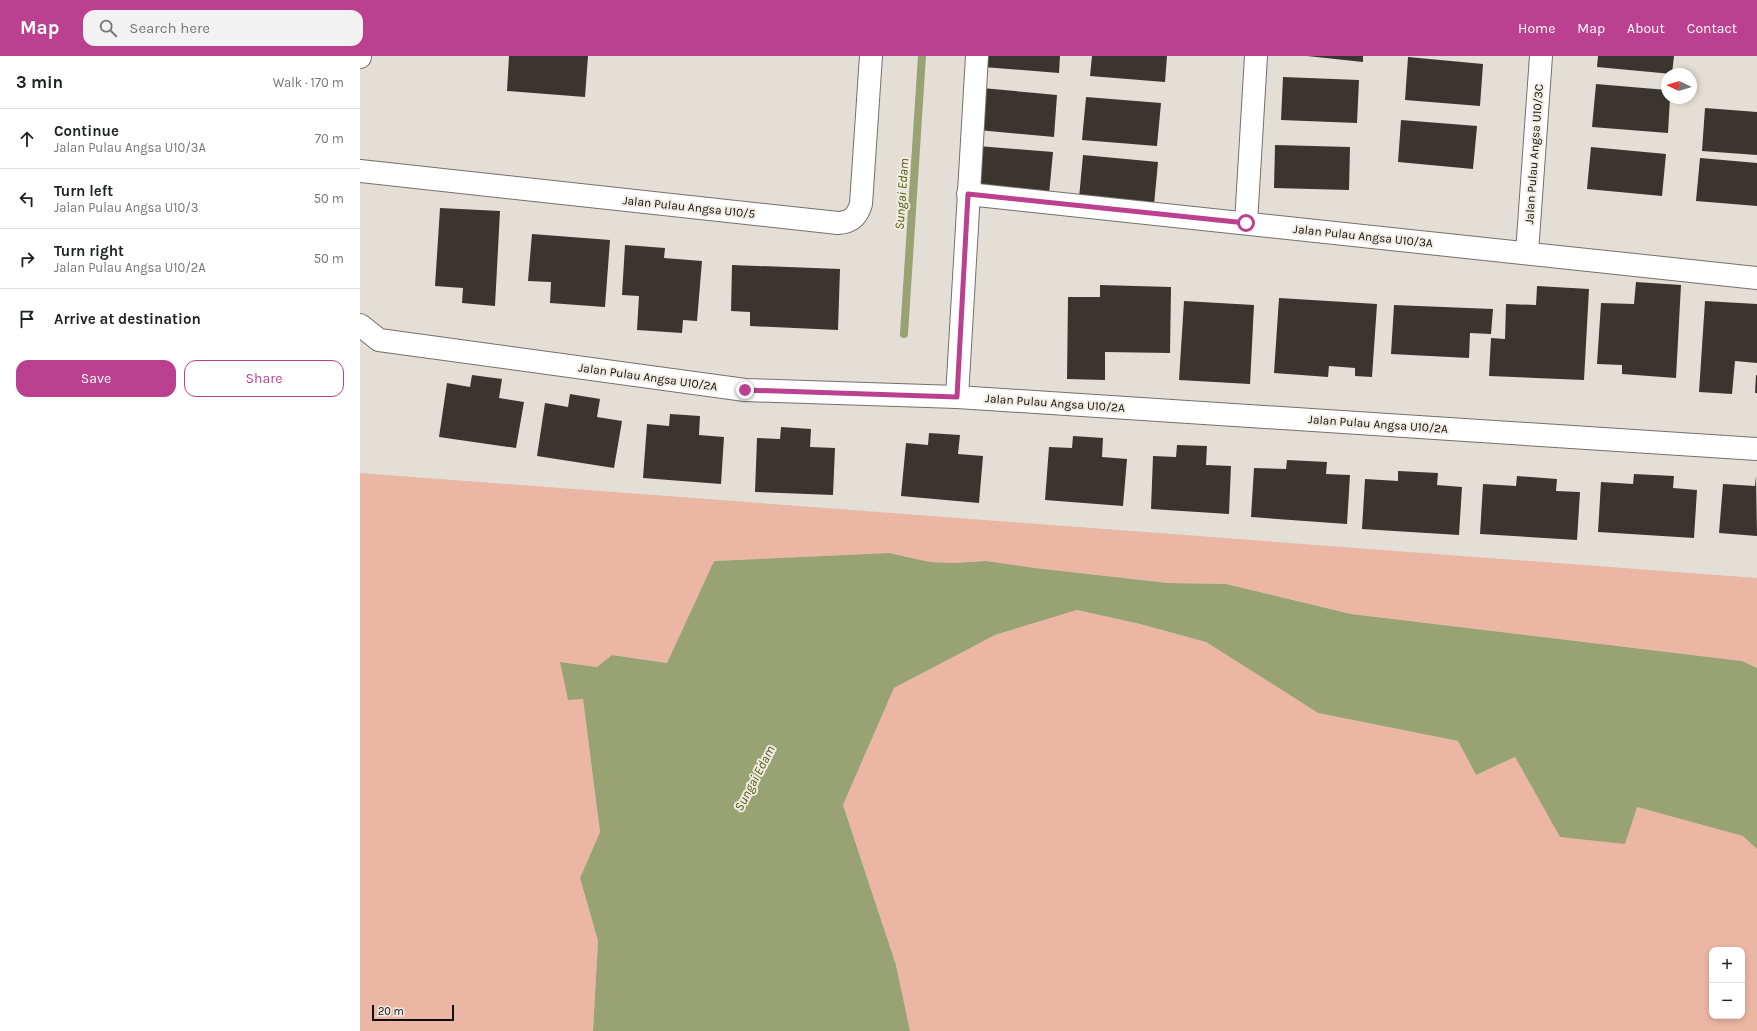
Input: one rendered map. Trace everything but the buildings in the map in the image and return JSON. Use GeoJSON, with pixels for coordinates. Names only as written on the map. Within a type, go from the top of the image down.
{"type":"FeatureCollection","features":[{"type":"Feature","properties":{"kind":"street","name":"Jalan Pulau Angsa U10/5"},"geometry":{"type":"LineString","coordinates":[[360,171],[831,222],[847,222],[854,218],[861,204],[871,56]]}},
{"type":"Feature","properties":{"kind":"street"},"geometry":{"type":"LineString","coordinates":[[957,397],[977,56]]}},
{"type":"Feature","properties":{"kind":"street"},"geometry":{"type":"LineString","coordinates":[[1246,223],[1256,56]]}},
{"type":"Feature","properties":{"kind":"street","name":"Jalan Pulau Angsa U10/3C"},"geometry":{"type":"LineString","coordinates":[[1527,253],[1541,56]]}},
{"type":"Feature","properties":{"kind":"street","name":"Jalan Pulau Angsa U10/3A"},"geometry":{"type":"LineString","coordinates":[[968,194],[1757,278]]}},
{"type":"Feature","properties":{"kind":"street","name":"Jalan Pulau Angsa U10/2A"},"geometry":{"type":"LineString","coordinates":[[360,325],[379,340],[745,390],[957,397],[1757,449]]}},
{"type":"Feature","properties":{"kind":"shaded area"},"geometry":{"type":"Polygon","coordinates":[[[360,473],[1757,578],[1757,668],[1742,661],[1351,614],[1226,584],[1168,583],[986,561],[954,563],[930,562],[889,553],[714,561],[667,663],[612,655],[597,667],[560,662],[583,699],[600,832],[580,878],[598,941],[593,1031],[360,1031],[360,473]]]}},
{"type":"Feature","properties":{"kind":"shaded area"},"geometry":{"type":"Polygon","coordinates":[[[1077,610],[1140,624],[1206,642],[1318,713],[1458,741],[1476,775],[1515,757],[1560,837],[1637,807],[1744,836],[1757,849],[1757,1031],[910,1031],[896,965],[843,805],[894,688],[995,635],[1077,610]]]}},
{"type":"Feature","properties":{"kind":"water"},"geometry":{"type":"Polygon","coordinates":[[[889,553],[930,562],[954,563],[986,561],[1168,583],[1226,584],[1351,614],[1742,661],[1757,668],[1757,849],[1743,836],[1637,807],[1625,844],[1560,837],[1515,757],[1476,775],[1458,741],[1318,713],[1206,642],[1140,624],[1077,610],[995,635],[894,688],[843,805],[896,965],[910,1031],[593,1031],[598,941],[580,878],[600,832],[583,699],[568,700],[560,662],[597,667],[612,655],[667,663],[714,561],[889,553]]]}},
{"type":"Feature","properties":{"kind":"waterway","name":"Sungai Edam"},"geometry":{"type":"LineString","coordinates":[[904,334],[922,56]]}},
{"type":"Feature","properties":{"kind":"route"},"geometry":{"type":"LineString","coordinates":[[745,390],[957,397],[968,194],[1246,223]]}}]}
